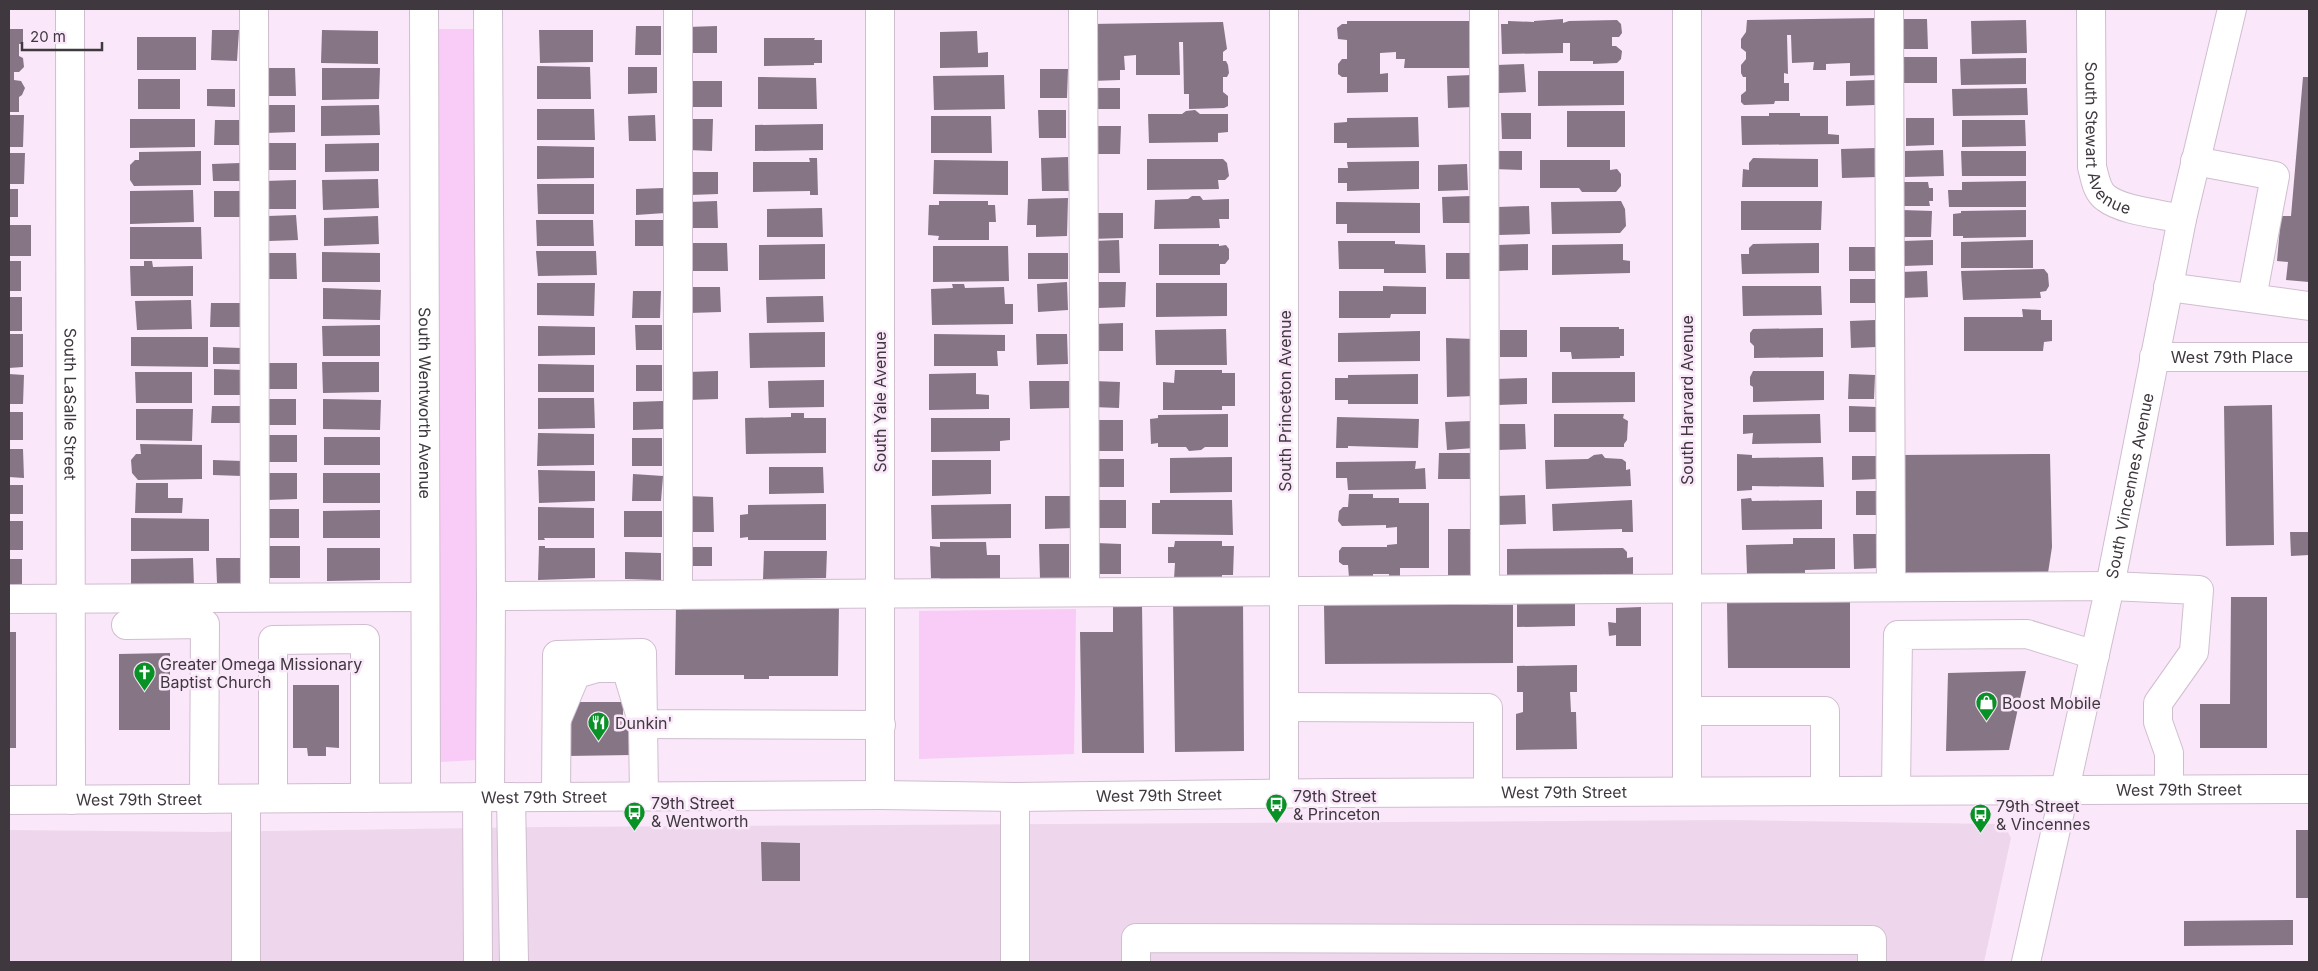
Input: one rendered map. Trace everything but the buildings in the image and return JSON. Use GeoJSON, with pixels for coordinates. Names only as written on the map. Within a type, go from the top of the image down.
{"type":"FeatureCollection","features":[{"type":"Feature","properties":{"kind":"street","name":"South LaSalle Street"},"geometry":{"type":"LineString","coordinates":[[70,9],[71,800]]}},
{"type":"Feature","properties":{"kind":"street"},"geometry":{"type":"LineString","coordinates":[[254,9],[255,597]]}},
{"type":"Feature","properties":{"kind":"street","name":"South Wentworth Avenue"},"geometry":{"type":"LineString","coordinates":[[424,9],[426,797]]}},
{"type":"Feature","properties":{"kind":"street"},"geometry":{"type":"LineString","coordinates":[[478,962],[493,797],[488,9]]}},
{"type":"Feature","properties":{"kind":"street"},"geometry":{"type":"LineString","coordinates":[[678,9],[678,595]]}},
{"type":"Feature","properties":{"kind":"street","name":"South Yale Avenue"},"geometry":{"type":"LineString","coordinates":[[880,9],[880,795]]}},
{"type":"Feature","properties":{"kind":"street"},"geometry":{"type":"LineString","coordinates":[[1083,9],[1085,592]]}},
{"type":"Feature","properties":{"kind":"street","name":"South Princeton Avenue"},"geometry":{"type":"LineString","coordinates":[[1284,9],[1286,591],[1284,793]]}},
{"type":"Feature","properties":{"kind":"street"},"geometry":{"type":"LineString","coordinates":[[1484,9],[1485,590]]}},
{"type":"Feature","properties":{"kind":"street","name":"South Harvard Avenue"},"geometry":{"type":"LineString","coordinates":[[1687,9],[1687,791]]}},
{"type":"Feature","properties":{"kind":"street"},"geometry":{"type":"LineString","coordinates":[[1889,9],[1891,587]]}},
{"type":"Feature","properties":{"kind":"street","name":"South Stewart Avenue"},"geometry":{"type":"LineString","coordinates":[[2091,9],[2092,167],[2097,187],[2105,198],[2122,206],[2182,218]]}},
{"type":"Feature","properties":{"kind":"street","name":"South Vincennes Avenue"},"geometry":{"type":"LineString","coordinates":[[2026,962],[2096,655],[2182,218],[2232,9]]}},
{"type":"Feature","properties":{"kind":"street"},"geometry":{"type":"LineString","coordinates":[[2195,161],[2275,176],[2252,298]]}},
{"type":"Feature","properties":{"kind":"street"},"geometry":{"type":"LineString","coordinates":[[2168,287],[2309,306]]}},
{"type":"Feature","properties":{"kind":"street","name":"West 79th Place"},"geometry":{"type":"LineString","coordinates":[[2154,358],[2309,357]]}},
{"type":"Feature","properties":{"kind":"street"},"geometry":{"type":"LineString","coordinates":[[491,596],[2110,586],[2199,590],[2194,652],[2158,703],[2158,722],[2169,753],[2169,788]]}},
{"type":"Feature","properties":{"kind":"street"},"geometry":{"type":"LineString","coordinates":[[9,599],[425,597]]}},
{"type":"Feature","properties":{"kind":"street"},"geometry":{"type":"LineString","coordinates":[[126,625],[205,624],[204,799]]}},
{"type":"Feature","properties":{"kind":"street"},"geometry":{"type":"LineString","coordinates":[[1896,790],[1898,636],[2028,634],[2096,655]]}},
{"type":"Feature","properties":{"kind":"street"},"geometry":{"type":"LineString","coordinates":[[273,798],[272,640],[365,639],[365,798]]}},
{"type":"Feature","properties":{"kind":"street"},"geometry":{"type":"LineString","coordinates":[[556,797],[557,655],[642,653],[644,796]]}},
{"type":"Feature","properties":{"kind":"street"},"geometry":{"type":"LineString","coordinates":[[1284,707],[1488,708],[1488,792]]}},
{"type":"Feature","properties":{"kind":"street"},"geometry":{"type":"LineString","coordinates":[[1687,711],[1825,711],[1825,790]]}},
{"type":"Feature","properties":{"kind":"street"},"geometry":{"type":"LineString","coordinates":[[643,724],[881,725]]}},
{"type":"Feature","properties":{"kind":"street","name":"West 79th Street"},"geometry":{"type":"LineString","coordinates":[[9,800],[880,795],[1015,797],[1284,793],[2169,788],[2309,789]]}},
{"type":"Feature","properties":{"kind":"street"},"geometry":{"type":"LineString","coordinates":[[493,797],[514,962]]}},
{"type":"Feature","properties":{"kind":"street"},"geometry":{"type":"LineString","coordinates":[[1015,797],[1015,962]]}},
{"type":"Feature","properties":{"kind":"street"},"geometry":{"type":"LineString","coordinates":[[246,799],[246,962]]}},
{"type":"Feature","properties":{"kind":"street"},"geometry":{"type":"LineString","coordinates":[[1136,962],[1136,938],[1872,940],[1872,962]]}},
{"type":"Feature","properties":{"kind":"shaded area"},"geometry":{"type":"Polygon","coordinates":[[[437,29],[476,29],[477,760],[439,762],[437,29]]]}},
{"type":"Feature","properties":{"kind":"shaded area"},"geometry":{"type":"Polygon","coordinates":[[[1076,609],[1074,754],[919,759],[919,611],[1076,609]]]}},
{"type":"Feature","properties":{"kind":"shaded area"},"geometry":{"type":"Polygon","coordinates":[[[1732,820],[1997,824],[2005,827],[2011,838],[1984,962],[9,962],[9,830],[211,832],[547,827],[1732,820]]]}},
{"type":"Feature","properties":{"kind":"place","name":"Greater Omega Missionary Baptist Church"},"geometry":{"type":"Point","coordinates":[144,692]}},
{"type":"Feature","properties":{"kind":"place","name":"Boost Mobile"},"geometry":{"type":"Point","coordinates":[1986,722]}},
{"type":"Feature","properties":{"kind":"place","name":"Dunkin'"},"geometry":{"type":"Point","coordinates":[599,742]}},
{"type":"Feature","properties":{"kind":"place","name":"79th Street & Princeton"},"geometry":{"type":"Point","coordinates":[1277,824]}},
{"type":"Feature","properties":{"kind":"place","name":"79th Street & Wentworth"},"geometry":{"type":"Point","coordinates":[635,831]}},
{"type":"Feature","properties":{"kind":"place","name":"79th Street & Vincennes"},"geometry":{"type":"Point","coordinates":[1980,834]}}]}
